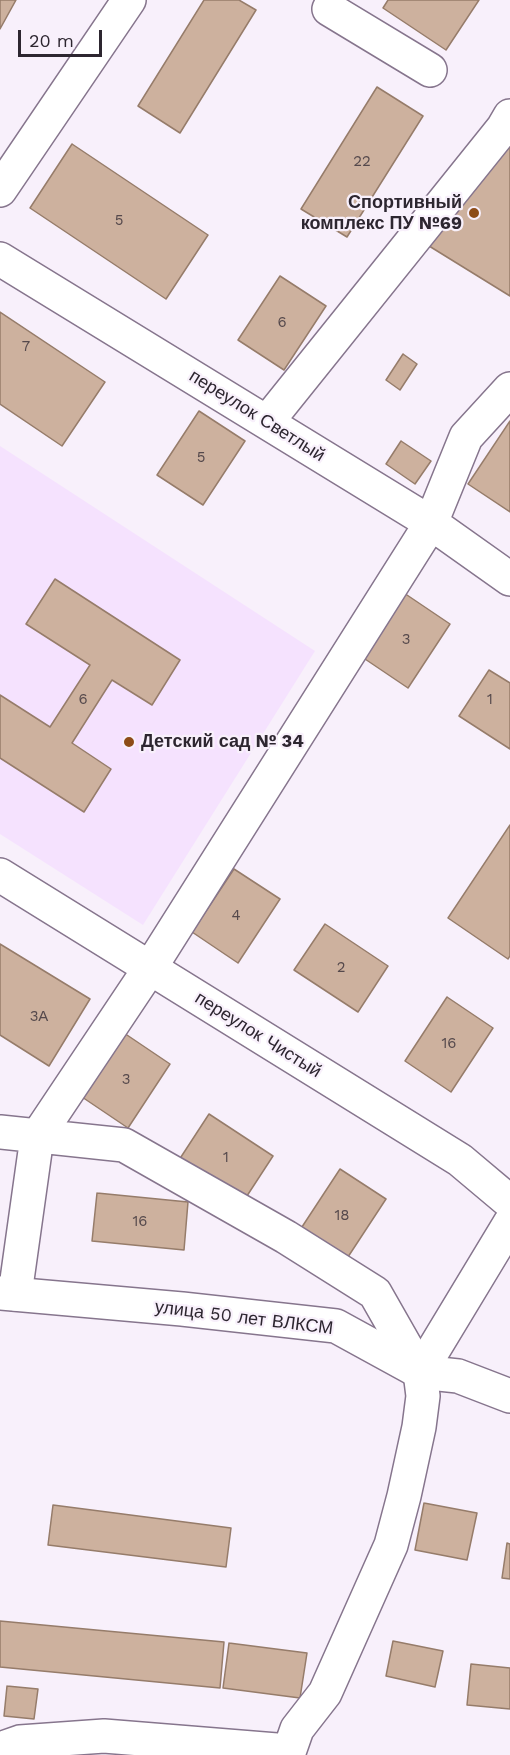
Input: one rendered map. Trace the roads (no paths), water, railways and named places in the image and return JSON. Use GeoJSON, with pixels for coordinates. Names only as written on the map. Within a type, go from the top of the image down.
{"type":"FeatureCollection","features":[{"type":"Feature","properties":{"kind":"street"},"geometry":{"type":"LineString","coordinates":[[0,190],[129,0]]}},
{"type":"Feature","properties":{"kind":"street"},"geometry":{"type":"LineString","coordinates":[[327,3],[430,70]]}},
{"type":"Feature","properties":{"kind":"street"},"geometry":{"type":"LineString","coordinates":[[267,422],[508,126]]}},
{"type":"Feature","properties":{"kind":"street","name":"переулок Светлый"},"geometry":{"type":"LineString","coordinates":[[0,259],[431,523],[510,579]]}},
{"type":"Feature","properties":{"kind":"street"},"geometry":{"type":"LineString","coordinates":[[7,1294],[37,1137],[150,968],[431,523],[466,437],[510,389]]}},
{"type":"Feature","properties":{"kind":"street","name":"переулок Чистый"},"geometry":{"type":"LineString","coordinates":[[4,887],[150,968],[460,1160],[510,1202]]}},
{"type":"Feature","properties":{"kind":"street"},"geometry":{"type":"LineString","coordinates":[[0,1132],[124,1145],[286,1237],[375,1293],[420,1372],[423,1396],[419,1427],[391,1545],[325,1693],[297,1729],[289,1753],[104,1736],[20,1742],[0,1749]]}},
{"type":"Feature","properties":{"kind":"street"},"geometry":{"type":"LineString","coordinates":[[420,1372],[510,1223]]}},
{"type":"Feature","properties":{"kind":"street","name":"улица 50 лет ВЛКСМ"},"geometry":{"type":"LineString","coordinates":[[7,1294],[182,1309],[336,1326],[420,1372],[458,1376],[510,1396]]}},
{"type":"Feature","properties":{"kind":"place","name":"Спортивный комплекс ПУ №69"},"geometry":{"type":"Point","coordinates":[474,213]}},
{"type":"Feature","properties":{"kind":"place","name":"Детский сад № 34"},"geometry":{"type":"Point","coordinates":[129,742]}}]}
